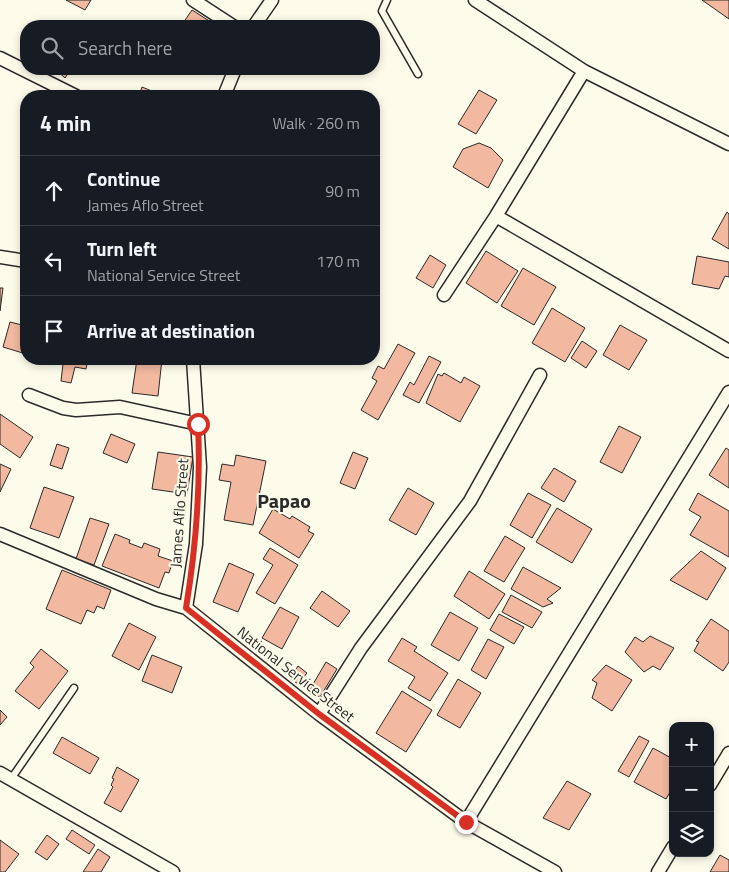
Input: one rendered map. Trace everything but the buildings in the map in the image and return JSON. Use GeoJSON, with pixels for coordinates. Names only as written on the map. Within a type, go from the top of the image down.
{"type":"FeatureCollection","features":[{"type":"Feature","properties":{"kind":"street"},"geometry":{"type":"LineString","coordinates":[[193,0],[224,20]]}},
{"type":"Feature","properties":{"kind":"street"},"geometry":{"type":"LineString","coordinates":[[258,20],[272,0]]}},
{"type":"Feature","properties":{"kind":"street"},"geometry":{"type":"LineString","coordinates":[[475,0],[584,71],[729,144]]}},
{"type":"Feature","properties":{"kind":"street"},"geometry":{"type":"LineString","coordinates":[[0,58],[20,68]]}},
{"type":"Feature","properties":{"kind":"street"},"geometry":{"type":"LineString","coordinates":[[444,295],[496,216],[584,71]]}},
{"type":"Feature","properties":{"kind":"street"},"geometry":{"type":"LineString","coordinates":[[34,75],[64,90]]}},
{"type":"Feature","properties":{"kind":"street"},"geometry":{"type":"LineString","coordinates":[[226,90],[233,75]]}},
{"type":"Feature","properties":{"kind":"street"},"geometry":{"type":"LineString","coordinates":[[496,216],[729,351]]}},
{"type":"Feature","properties":{"kind":"street"},"geometry":{"type":"LineString","coordinates":[[0,257],[20,259]]}},
{"type":"Feature","properties":{"kind":"street","name":"James Aflo Street"},"geometry":{"type":"LineString","coordinates":[[186,608],[196,544],[200,467],[193,365]]}},
{"type":"Feature","properties":{"kind":"street"},"geometry":{"type":"LineString","coordinates":[[319,714],[361,648],[470,502],[540,375]]}},
{"type":"Feature","properties":{"kind":"street"},"geometry":{"type":"LineString","coordinates":[[466,822],[729,392]]}},
{"type":"Feature","properties":{"kind":"street"},"geometry":{"type":"LineString","coordinates":[[29,395],[63,408],[76,410],[120,407],[198,424]]}},
{"type":"Feature","properties":{"kind":"street","name":"National Service Street"},"geometry":{"type":"LineString","coordinates":[[0,534],[156,599],[186,608],[319,714],[466,822],[555,872]]}},
{"type":"Feature","properties":{"kind":"street"},"geometry":{"type":"LineString","coordinates":[[714,778],[729,754]]}},
{"type":"Feature","properties":{"kind":"street"},"geometry":{"type":"LineString","coordinates":[[6,776],[173,872]]}},
{"type":"Feature","properties":{"kind":"street"},"geometry":{"type":"LineString","coordinates":[[658,872],[669,854]]}},
{"type":"Feature","properties":{"kind":"lane"},"geometry":{"type":"LineString","coordinates":[[387,0],[382,11],[418,74]]}},
{"type":"Feature","properties":{"kind":"lane"},"geometry":{"type":"LineString","coordinates":[[6,776],[74,688]]}},
{"type":"Feature","properties":{"kind":"district","name":"Papao"},"geometry":{"type":"Point","coordinates":[284,500]}},
{"type":"Feature","properties":{"kind":"route"},"geometry":{"type":"LineString","coordinates":[[198,424],[200,467],[196,544],[186,608],[319,714],[466,822]]}}]}
